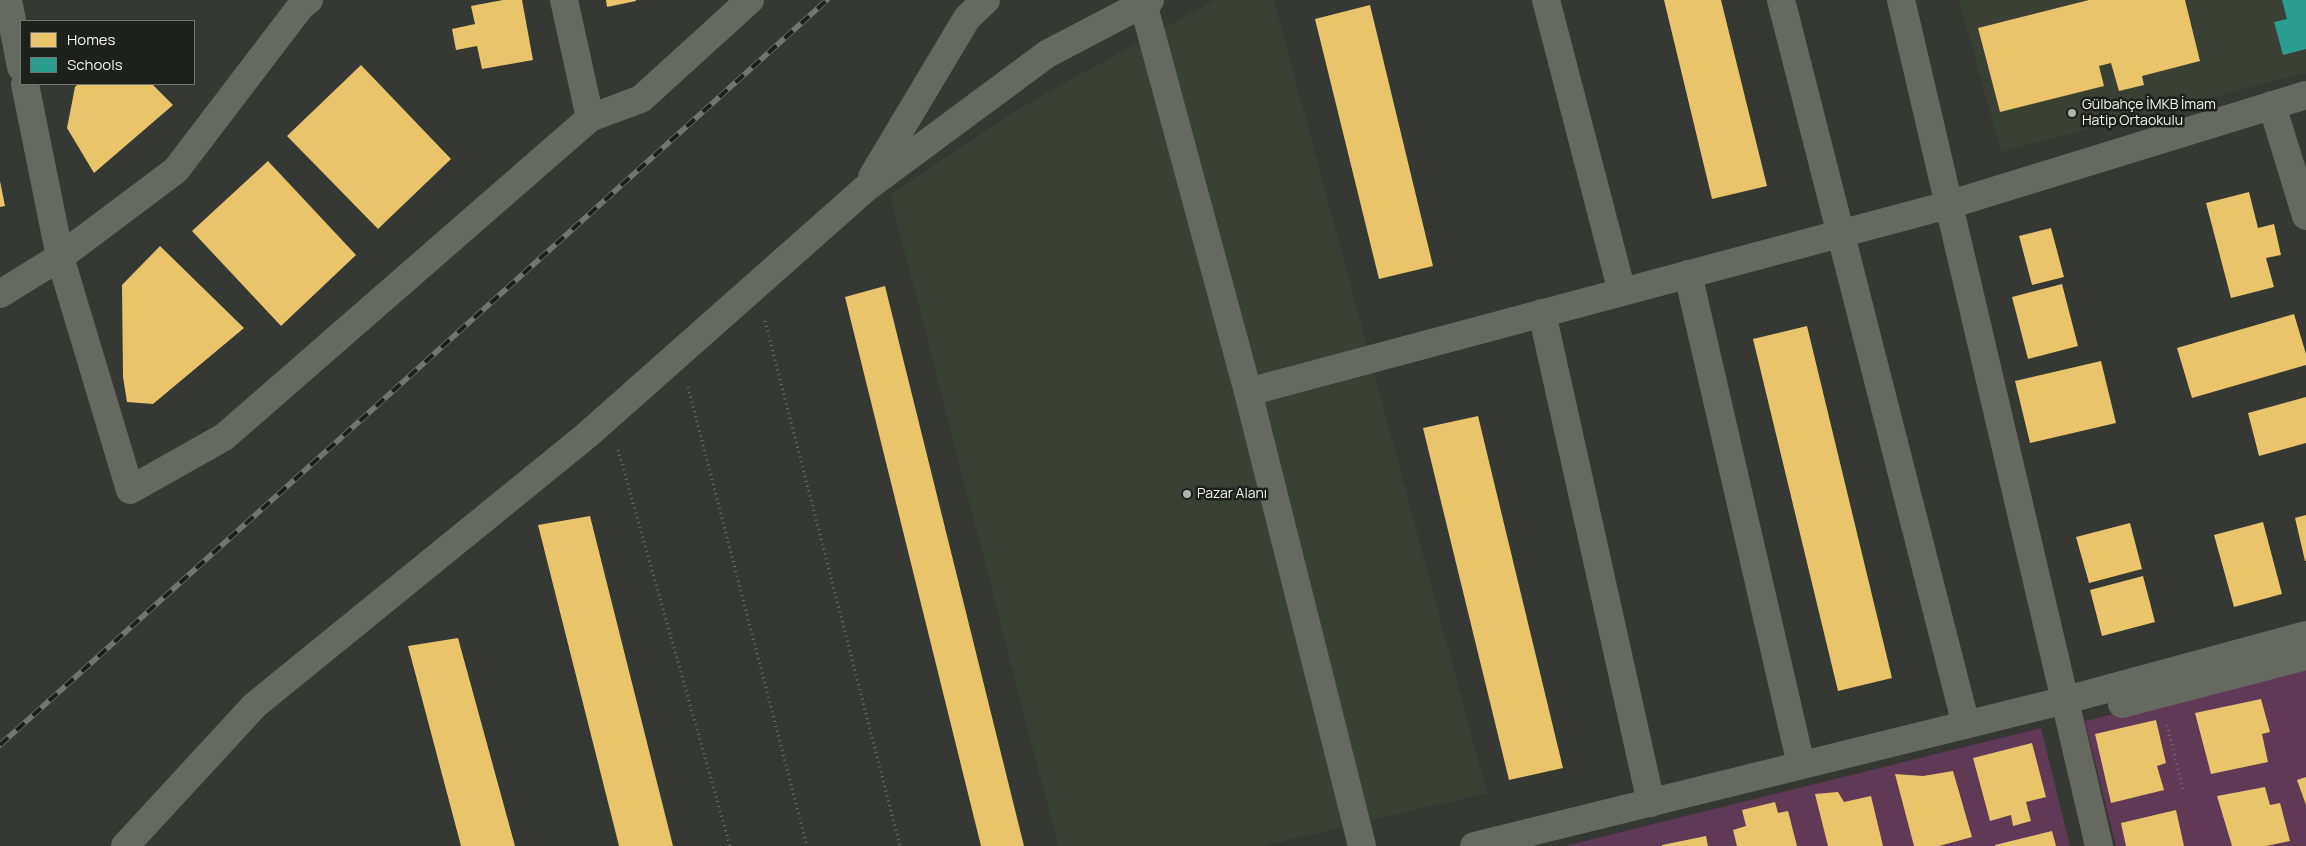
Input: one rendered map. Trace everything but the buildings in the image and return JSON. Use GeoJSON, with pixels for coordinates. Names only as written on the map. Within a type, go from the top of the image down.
{"type":"FeatureCollection","features":[{"type":"Feature","properties":{"kind":"street"},"geometry":{"type":"LineString","coordinates":[[8,0],[20,62]]}},
{"type":"Feature","properties":{"kind":"street"},"geometry":{"type":"LineString","coordinates":[[0,294],[60,257],[176,170],[301,6],[309,0]]}},
{"type":"Feature","properties":{"kind":"street"},"geometry":{"type":"LineString","coordinates":[[564,0],[590,118]]}},
{"type":"Feature","properties":{"kind":"street"},"geometry":{"type":"LineString","coordinates":[[25,85],[60,257],[130,490],[224,437],[590,118],[641,99],[750,0]]}},
{"type":"Feature","properties":{"kind":"street"},"geometry":{"type":"LineString","coordinates":[[866,188],[967,18],[986,0]]}},
{"type":"Feature","properties":{"kind":"street"},"geometry":{"type":"LineString","coordinates":[[1546,0],[1622,292]]}},
{"type":"Feature","properties":{"kind":"street"},"geometry":{"type":"LineString","coordinates":[[1781,0],[1966,725]]}},
{"type":"Feature","properties":{"kind":"street"},"geometry":{"type":"LineString","coordinates":[[1901,0],[2099,846]]}},
{"type":"Feature","properties":{"kind":"street"},"geometry":{"type":"LineString","coordinates":[[124,846],[255,706],[609,416],[866,188],[1047,54],[1146,2],[1248,392],[1362,846]]}},
{"type":"Feature","properties":{"kind":"street"},"geometry":{"type":"LineString","coordinates":[[1248,392],[1948,205],[2306,95]]}},
{"type":"Feature","properties":{"kind":"street"},"geometry":{"type":"LineString","coordinates":[[2272,105],[2306,216]]}},
{"type":"Feature","properties":{"kind":"street"},"geometry":{"type":"LineString","coordinates":[[1688,274],[1801,765]]}},
{"type":"Feature","properties":{"kind":"street"},"geometry":{"type":"LineString","coordinates":[[1542,313],[1651,803]]}},
{"type":"Feature","properties":{"kind":"street"},"geometry":{"type":"LineString","coordinates":[[1474,846],[2066,700],[2306,635]]}},
{"type":"Feature","properties":{"kind":"street"},"geometry":{"type":"LineString","coordinates":[[2111,706],[2306,656]]}},
{"type":"Feature","properties":{"kind":"path"},"geometry":{"type":"LineString","coordinates":[[756,285],[900,846]]}},
{"type":"Feature","properties":{"kind":"path"},"geometry":{"type":"LineString","coordinates":[[679,353],[807,846]]}},
{"type":"Feature","properties":{"kind":"path"},"geometry":{"type":"LineString","coordinates":[[609,416],[730,846]]}},
{"type":"Feature","properties":{"kind":"path"},"geometry":{"type":"LineString","coordinates":[[2159,695],[2183,790]]}},
{"type":"Feature","properties":{"kind":"shaded area","name":"Pazar Alanı"},"geometry":{"type":"Polygon","coordinates":[[[1215,0],[1274,0],[1487,793],[1262,846],[1058,846],[890,195],[1025,105],[1215,0]]]}},
{"type":"Feature","properties":{"kind":"shaded area","name":"Gülbahçe İMKB İmam Hatip Ortaokulu"},"geometry":{"type":"Polygon","coordinates":[[[1959,0],[2306,0],[2306,73],[2001,152],[1959,0]]]}},
{"type":"Feature","properties":{"kind":"shaded area"},"geometry":{"type":"Polygon","coordinates":[[[2306,666],[2306,846],[2116,846],[2085,721],[2306,666]]]}},
{"type":"Feature","properties":{"kind":"shaded area"},"geometry":{"type":"Polygon","coordinates":[[[2041,728],[2070,846],[1565,846],[2041,728]]]}},
{"type":"Feature","properties":{"kind":"railway"},"geometry":{"type":"LineString","coordinates":[[0,745],[827,0]]}},
{"type":"Feature","properties":{"kind":"place","name":"Gülbahçe İMKB İmam Hatip Ortaokulu"},"geometry":{"type":"Point","coordinates":[2072,113]}},
{"type":"Feature","properties":{"kind":"place","name":"Pazar Alanı"},"geometry":{"type":"Point","coordinates":[1187,494]}}]}
